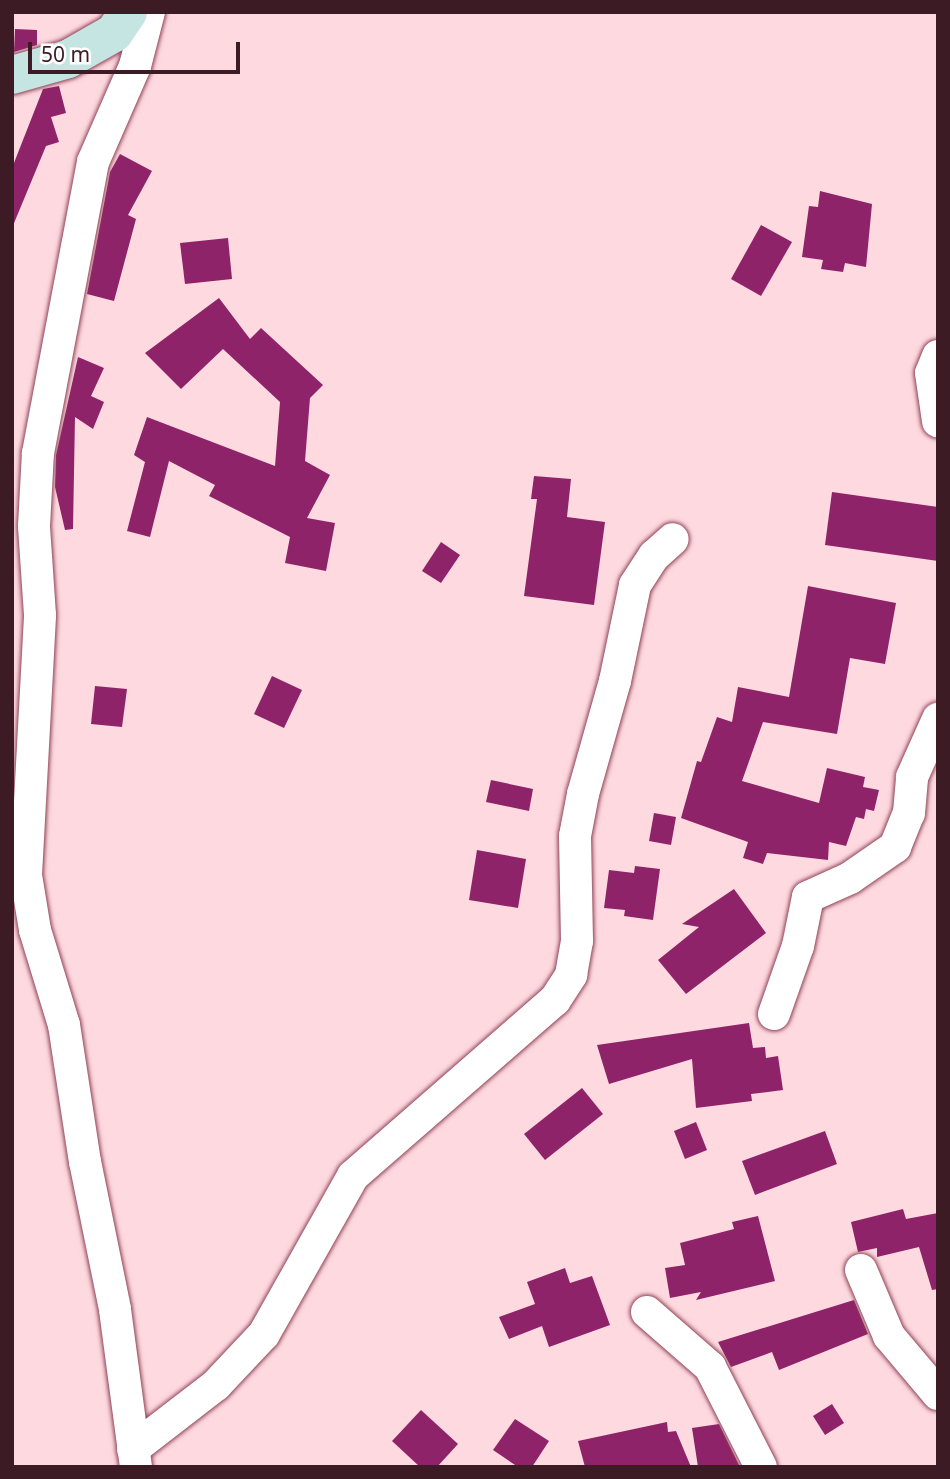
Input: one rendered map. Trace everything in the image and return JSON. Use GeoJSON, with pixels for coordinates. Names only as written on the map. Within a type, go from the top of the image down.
{"type":"FeatureCollection","features":[{"type":"Feature","properties":{"kind":"street"},"geometry":{"type":"LineString","coordinates":[[12,75],[68,59],[114,33],[128,12]]}},
{"type":"Feature","properties":{"kind":"street"},"geometry":{"type":"LineString","coordinates":[[134,1458],[115,1309],[85,1162],[64,1025],[35,930],[26,875],[40,615],[34,526],[38,453],[93,162],[135,66],[149,12]]}},
{"type":"Feature","properties":{"kind":"street"},"geometry":{"type":"LineString","coordinates":[[938,356],[931,373],[938,421]]}},
{"type":"Feature","properties":{"kind":"street"},"geometry":{"type":"LineString","coordinates":[[134,1458],[216,1385],[264,1334],[354,1176],[555,1000],[572,975],[577,940],[575,836],[583,794],[615,681],[635,585],[654,556],[673,539]]}},
{"type":"Feature","properties":{"kind":"street"},"geometry":{"type":"LineString","coordinates":[[774,1014],[798,946],[808,897],[850,878],[895,847],[909,813],[912,777],[938,719]]}},
{"type":"Feature","properties":{"kind":"street"},"geometry":{"type":"LineString","coordinates":[[861,1270],[889,1336],[938,1394]]}},
{"type":"Feature","properties":{"kind":"street"},"geometry":{"type":"LineString","coordinates":[[647,1312],[710,1367],[761,1467]]}},
{"type":"Feature","properties":{"kind":"building"},"geometry":{"type":"Polygon","coordinates":[[[15,29],[37,30],[37,45],[14,52],[15,29]]]}},
{"type":"Feature","properties":{"kind":"building"},"geometry":{"type":"Polygon","coordinates":[[[59,86],[66,113],[51,117],[59,142],[46,146],[12,228],[12,168],[43,89],[59,86]]]}},
{"type":"Feature","properties":{"kind":"building"},"geometry":{"type":"Polygon","coordinates":[[[120,154],[152,171],[128,215],[136,219],[114,301],[87,294],[110,172],[120,154]]]}},
{"type":"Feature","properties":{"kind":"building"},"geometry":{"type":"Polygon","coordinates":[[[820,191],[872,204],[866,267],[845,263],[843,272],[821,269],[823,260],[802,257],[809,206],[818,207],[820,191]]]}},
{"type":"Feature","properties":{"kind":"building"},"geometry":{"type":"Polygon","coordinates":[[[761,225],[792,242],[761,296],[731,279],[761,225]]]}},
{"type":"Feature","properties":{"kind":"building"},"geometry":{"type":"Polygon","coordinates":[[[228,238],[232,279],[185,284],[180,243],[228,238]]]}},
{"type":"Feature","properties":{"kind":"building"},"geometry":{"type":"Polygon","coordinates":[[[219,298],[250,339],[261,328],[323,385],[310,398],[305,461],[330,475],[307,518],[335,523],[326,571],[285,563],[290,537],[209,496],[215,485],[169,461],[150,537],[127,531],[145,462],[134,455],[147,417],[275,466],[280,402],[223,349],[181,389],[145,353],[219,298]]]}},
{"type":"Feature","properties":{"kind":"building"},"geometry":{"type":"Polygon","coordinates":[[[78,357],[104,368],[91,396],[104,402],[93,429],[75,417],[73,529],[65,530],[55,487],[56,455],[78,357]]]}},
{"type":"Feature","properties":{"kind":"building"},"geometry":{"type":"Polygon","coordinates":[[[534,476],[571,479],[567,517],[605,522],[594,605],[524,596],[537,499],[531,499],[534,476]]]}},
{"type":"Feature","properties":{"kind":"building"},"geometry":{"type":"Polygon","coordinates":[[[832,492],[938,507],[938,561],[825,545],[832,492]]]}},
{"type":"Feature","properties":{"kind":"building"},"geometry":{"type":"Polygon","coordinates":[[[441,542],[460,555],[441,583],[422,571],[441,542]]]}},
{"type":"Feature","properties":{"kind":"building"},"geometry":{"type":"Polygon","coordinates":[[[808,586],[896,603],[885,664],[850,658],[837,734],[763,722],[742,781],[819,803],[827,768],[865,777],[863,787],[879,790],[874,811],[866,809],[864,819],[856,817],[846,846],[829,842],[828,860],[767,853],[763,864],[743,858],[748,842],[681,818],[697,761],[701,762],[717,717],[732,722],[738,687],[789,697],[808,586]]]}},
{"type":"Feature","properties":{"kind":"building"},"geometry":{"type":"Polygon","coordinates":[[[272,676],[302,690],[284,728],[254,714],[272,676]]]}},
{"type":"Feature","properties":{"kind":"building"},"geometry":{"type":"Polygon","coordinates":[[[95,686],[127,689],[122,727],[91,724],[95,686]]]}},
{"type":"Feature","properties":{"kind":"building"},"geometry":{"type":"Polygon","coordinates":[[[491,780],[533,789],[529,811],[486,802],[491,780]]]}},
{"type":"Feature","properties":{"kind":"building"},"geometry":{"type":"Polygon","coordinates":[[[654,813],[676,817],[671,845],[649,841],[654,813]]]}},
{"type":"Feature","properties":{"kind":"building"},"geometry":{"type":"Polygon","coordinates":[[[477,850],[526,859],[518,908],[469,900],[477,850]]]}},
{"type":"Feature","properties":{"kind":"building"},"geometry":{"type":"Polygon","coordinates":[[[635,866],[660,869],[653,920],[624,916],[625,910],[604,908],[609,870],[634,873],[635,866]]]}},
{"type":"Feature","properties":{"kind":"building"},"geometry":{"type":"Polygon","coordinates":[[[734,889],[766,933],[686,994],[658,960],[699,927],[682,924],[734,889]]]}},
{"type":"Feature","properties":{"kind":"building"},"geometry":{"type":"Polygon","coordinates":[[[749,1023],[753,1048],[765,1047],[766,1058],[778,1056],[783,1090],[751,1094],[752,1101],[696,1108],[692,1059],[609,1084],[597,1045],[749,1023]]]}},
{"type":"Feature","properties":{"kind":"building"},"geometry":{"type":"Polygon","coordinates":[[[582,1088],[603,1114],[545,1160],[524,1134],[582,1088]]]}},
{"type":"Feature","properties":{"kind":"building"},"geometry":{"type":"Polygon","coordinates":[[[696,1122],[707,1150],[685,1159],[674,1131],[696,1122]]]}},
{"type":"Feature","properties":{"kind":"building"},"geometry":{"type":"Polygon","coordinates":[[[825,1131],[837,1164],[755,1195],[742,1161],[825,1131]]]}},
{"type":"Feature","properties":{"kind":"building"},"geometry":{"type":"Polygon","coordinates":[[[903,1209],[906,1219],[938,1213],[938,1289],[932,1290],[919,1247],[877,1257],[877,1248],[858,1252],[851,1222],[903,1209]]]}},
{"type":"Feature","properties":{"kind":"building"},"geometry":{"type":"Polygon","coordinates":[[[758,1216],[775,1281],[696,1300],[701,1292],[670,1298],[665,1268],[685,1265],[680,1243],[734,1229],[732,1222],[758,1216]]]}},
{"type":"Feature","properties":{"kind":"building"},"geometry":{"type":"Polygon","coordinates":[[[565,1268],[570,1283],[592,1276],[610,1325],[549,1347],[542,1326],[509,1339],[499,1317],[535,1304],[527,1282],[565,1268]]]}},
{"type":"Feature","properties":{"kind":"building"},"geometry":{"type":"Polygon","coordinates":[[[854,1300],[868,1334],[779,1370],[772,1352],[731,1367],[718,1342],[854,1300]]]}},
{"type":"Feature","properties":{"kind":"building"},"geometry":{"type":"Polygon","coordinates":[[[832,1404],[844,1423],[825,1435],[813,1416],[832,1404]]]}},
{"type":"Feature","properties":{"kind":"building"},"geometry":{"type":"Polygon","coordinates":[[[421,1410],[458,1444],[437,1467],[420,1467],[392,1441],[421,1410]]]}},
{"type":"Feature","properties":{"kind":"building"},"geometry":{"type":"Polygon","coordinates":[[[515,1419],[549,1441],[532,1467],[518,1467],[493,1450],[515,1419]]]}},
{"type":"Feature","properties":{"kind":"building"},"geometry":{"type":"Polygon","coordinates":[[[667,1422],[668,1432],[676,1431],[691,1467],[585,1467],[578,1441],[667,1422]]]}},
{"type":"Feature","properties":{"kind":"building"},"geometry":{"type":"Polygon","coordinates":[[[719,1424],[740,1467],[698,1467],[692,1428],[719,1424]]]}}]}
